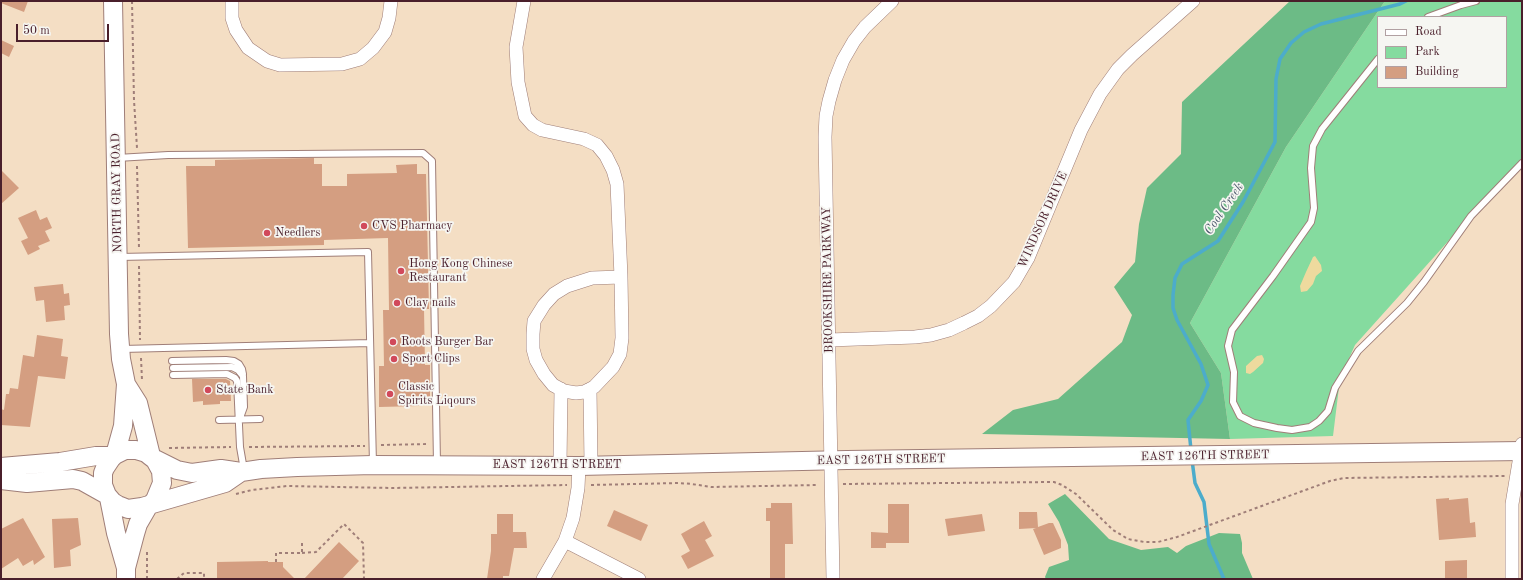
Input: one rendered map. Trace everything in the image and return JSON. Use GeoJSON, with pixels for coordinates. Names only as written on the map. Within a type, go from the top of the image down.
{"type":"FeatureCollection","features":[{"type":"Feature","properties":{"kind":"street","name":"NORTH GRAY ROAD"},"geometry":{"type":"LineString","coordinates":[[114,1],[120,349],[134,385],[138,404],[155,453]]}},
{"type":"Feature","properties":{"kind":"street"},"geometry":{"type":"LineString","coordinates":[[232,1],[232,18],[236,30],[248,48],[267,61],[280,65],[342,64],[360,59],[373,48],[385,32],[389,18],[390,1]]}},
{"type":"Feature","properties":{"kind":"street"},"geometry":{"type":"LineString","coordinates":[[524,1],[516,47],[518,82],[525,116],[533,125],[542,130],[584,140],[597,145],[606,156],[613,170],[617,184],[621,276],[622,338],[620,354],[613,367],[603,379],[584,392],[576,393],[553,385],[544,374],[536,360],[533,349],[532,334],[534,321],[544,305],[554,294],[567,286],[592,278],[621,276]]}},
{"type":"Feature","properties":{"kind":"street","name":"BROOKSHIRE PARKWAY"},"geometry":{"type":"LineString","coordinates":[[833,579],[825,137],[829,101],[843,60],[854,41],[865,27],[892,1]]}},
{"type":"Feature","properties":{"kind":"street","name":"WINDSOR DRIVE"},"geometry":{"type":"LineString","coordinates":[[829,340],[915,337],[931,335],[949,330],[964,323],[978,316],[991,306],[1014,282],[1028,258],[1081,130],[1100,94],[1118,69],[1193,1]]}},
{"type":"Feature","properties":{"kind":"street","name":"NORTH GRAY ROAD"},"geometry":{"type":"LineString","coordinates":[[115,455],[134,385]]}},
{"type":"Feature","properties":{"kind":"street"},"geometry":{"type":"LineString","coordinates":[[560,466],[561,389]]}},
{"type":"Feature","properties":{"kind":"street"},"geometry":{"type":"LineString","coordinates":[[543,579],[565,540],[573,518],[578,485],[585,465],[590,389]]}},
{"type":"Feature","properties":{"kind":"street"},"geometry":{"type":"LineString","coordinates":[[1512,579],[1512,504],[1522,449]]}},
{"type":"Feature","properties":{"kind":"street","name":"EAST 126TH STREET"},"geometry":{"type":"LineString","coordinates":[[155,453],[183,472],[198,473],[221,468],[242,472],[297,467],[373,465],[560,466],[831,460],[1235,455],[1522,449]]}},
{"type":"Feature","properties":{"kind":"street"},"geometry":{"type":"LineString","coordinates":[[1,480],[27,483],[74,479],[82,481],[108,496],[118,505],[128,509],[135,509],[149,505],[155,500],[162,483],[161,471],[155,453],[125,450],[115,455],[107,463],[103,474],[103,485],[108,496],[126,574]]}},
{"type":"Feature","properties":{"kind":"street"},"geometry":{"type":"LineString","coordinates":[[1,467],[60,462],[96,456],[115,455]]}},
{"type":"Feature","properties":{"kind":"street","name":"EAST 126TH STREET"},"geometry":{"type":"LineString","coordinates":[[149,505],[225,483],[242,472]]}},
{"type":"Feature","properties":{"kind":"street"},"geometry":{"type":"LineString","coordinates":[[126,574],[135,534],[149,505]]}},
{"type":"Feature","properties":{"kind":"street"},"geometry":{"type":"LineString","coordinates":[[565,540],[639,579]]}},
{"type":"Feature","properties":{"kind":"lane"},"geometry":{"type":"LineString","coordinates":[[1431,16],[1476,1]]}},
{"type":"Feature","properties":{"kind":"lane"},"geometry":{"type":"LineString","coordinates":[[1377,60],[1322,129],[1313,146],[1311,168],[1314,208],[1311,222],[1273,276],[1232,330],[1228,346],[1234,372],[1233,402],[1240,416],[1254,423],[1292,430],[1310,427],[1319,421],[1328,410],[1335,388],[1358,351],[1407,303],[1424,282],[1471,216],[1522,163]]}},
{"type":"Feature","properties":{"kind":"lane"},"geometry":{"type":"LineString","coordinates":[[117,158],[137,156],[423,153],[432,161],[437,465]]}},
{"type":"Feature","properties":{"kind":"lane"},"geometry":{"type":"LineString","coordinates":[[119,258],[368,252],[373,465]]}},
{"type":"Feature","properties":{"kind":"lane"},"geometry":{"type":"LineString","coordinates":[[120,349],[370,343]]}},
{"type":"Feature","properties":{"kind":"lane"},"geometry":{"type":"LineString","coordinates":[[172,361],[226,360],[234,361],[242,368],[244,407],[239,420]]}},
{"type":"Feature","properties":{"kind":"lane"},"geometry":{"type":"LineString","coordinates":[[242,472],[237,381],[232,375],[228,374],[173,372],[232,367],[238,370],[243,376]]}},
{"type":"Feature","properties":{"kind":"lane"},"geometry":{"type":"LineString","coordinates":[[219,420],[260,419]]}},
{"type":"Feature","properties":{"kind":"path"},"geometry":{"type":"LineString","coordinates":[[132,1],[141,349],[134,385]]}},
{"type":"Feature","properties":{"kind":"path"},"geometry":{"type":"LineString","coordinates":[[155,453],[174,449],[436,444]]}},
{"type":"Feature","properties":{"kind":"path"},"geometry":{"type":"LineString","coordinates":[[230,496],[252,490],[287,486],[392,488],[679,483],[716,487],[1054,482],[1076,494],[1113,530],[1128,539],[1144,542],[1158,542],[1246,513],[1330,481],[1344,478],[1507,476]]}},
{"type":"Feature","properties":{"kind":"path"},"geometry":{"type":"LineString","coordinates":[[276,562],[276,553],[316,552],[344,524],[363,543],[364,579]]}},
{"type":"Feature","properties":{"kind":"path"},"geometry":{"type":"LineString","coordinates":[[302,540],[302,553]]}},
{"type":"Feature","properties":{"kind":"path"},"geometry":{"type":"LineString","coordinates":[[146,551],[147,579]]}},
{"type":"Feature","properties":{"kind":"path"},"geometry":{"type":"LineString","coordinates":[[177,579],[184,573],[204,573],[204,578]]}},
{"type":"Feature","properties":{"kind":"green space"},"geometry":{"type":"Polygon","coordinates":[[[1290,1],[1385,1],[1286,147],[1190,323],[1221,373],[1230,439],[982,434],[1013,410],[1058,399],[1122,342],[1132,315],[1114,287],[1135,262],[1139,224],[1147,188],[1181,154],[1182,102],[1290,1]]]}},
{"type":"Feature","properties":{"kind":"green space"},"geometry":{"type":"Polygon","coordinates":[[[1385,1],[1522,1],[1522,159],[1355,345],[1340,379],[1333,436],[1230,439],[1221,373],[1190,323],[1286,147],[1385,1]]]}},
{"type":"Feature","properties":{"kind":"green space"},"geometry":{"type":"Polygon","coordinates":[[[1065,494],[1109,539],[1141,550],[1168,547],[1177,553],[1186,546],[1219,533],[1240,534],[1242,553],[1253,579],[1046,579],[1045,577],[1049,567],[1069,560],[1068,545],[1059,522],[1048,504],[1065,494]]]}},
{"type":"Feature","properties":{"kind":"sand"},"geometry":{"type":"Polygon","coordinates":[[[1315,256],[1321,265],[1322,271],[1316,276],[1313,284],[1307,291],[1301,292],[1300,286],[1313,257],[1315,256]]]}},
{"type":"Feature","properties":{"kind":"sand"},"geometry":{"type":"Polygon","coordinates":[[[1262,355],[1264,359],[1263,363],[1250,374],[1246,373],[1246,366],[1257,356],[1262,355]]]}},
{"type":"Feature","properties":{"kind":"building"},"geometry":{"type":"Polygon","coordinates":[[[1,1],[28,1],[24,12],[1,3],[1,1]]]}},
{"type":"Feature","properties":{"kind":"building"},"geometry":{"type":"Polygon","coordinates":[[[1,40],[14,46],[9,57],[1,53],[1,40]]]}},
{"type":"Feature","properties":{"kind":"building"},"geometry":{"type":"Polygon","coordinates":[[[314,158],[314,164],[322,164],[322,186],[347,186],[347,174],[397,173],[396,165],[417,164],[417,174],[426,174],[429,309],[424,309],[425,365],[430,365],[430,401],[419,402],[419,406],[379,407],[379,366],[384,366],[383,310],[389,310],[388,238],[324,240],[324,245],[188,248],[186,166],[215,166],[215,160],[314,158]]]}},
{"type":"Feature","properties":{"kind":"building"},"geometry":{"type":"Polygon","coordinates":[[[1,170],[19,188],[1,204],[1,170]]]}},
{"type":"Feature","properties":{"kind":"building"},"geometry":{"type":"Polygon","coordinates":[[[36,210],[40,220],[47,217],[52,228],[45,231],[50,241],[38,246],[40,249],[28,255],[21,241],[28,238],[18,218],[36,210]]]}},
{"type":"Feature","properties":{"kind":"building"},"geometry":{"type":"Polygon","coordinates":[[[63,284],[64,294],[69,293],[70,305],[64,306],[65,320],[46,322],[44,300],[36,301],[34,287],[63,284]]]}},
{"type":"Feature","properties":{"kind":"building"},"geometry":{"type":"Polygon","coordinates":[[[37,335],[63,339],[61,356],[68,357],[65,379],[38,376],[30,427],[1,425],[1,409],[4,410],[6,394],[9,394],[10,388],[18,389],[23,355],[34,357],[37,335]]]}},
{"type":"Feature","properties":{"kind":"building"},"geometry":{"type":"Polygon","coordinates":[[[192,379],[226,379],[230,381],[231,401],[220,401],[220,404],[203,405],[203,401],[193,402],[192,379]]]}},
{"type":"Feature","properties":{"kind":"building"},"geometry":{"type":"Polygon","coordinates":[[[1449,498],[1449,500],[1468,498],[1470,523],[1475,522],[1476,537],[1439,540],[1436,499],[1449,498]]]}},
{"type":"Feature","properties":{"kind":"building"},"geometry":{"type":"Polygon","coordinates":[[[771,503],[792,503],[793,544],[785,544],[785,579],[770,579],[770,521],[766,521],[766,508],[771,508],[771,503]]]}},
{"type":"Feature","properties":{"kind":"building"},"geometry":{"type":"Polygon","coordinates":[[[888,504],[909,504],[909,543],[886,543],[886,548],[871,548],[871,532],[888,533],[888,504]]]}},
{"type":"Feature","properties":{"kind":"building"},"geometry":{"type":"Polygon","coordinates":[[[614,510],[648,525],[641,541],[607,526],[614,510]]]}},
{"type":"Feature","properties":{"kind":"building"},"geometry":{"type":"Polygon","coordinates":[[[1019,512],[1037,512],[1038,527],[1053,523],[1061,540],[1061,548],[1044,555],[1033,529],[1036,528],[1019,529],[1019,512]]]}},
{"type":"Feature","properties":{"kind":"building"},"geometry":{"type":"Polygon","coordinates":[[[497,514],[513,514],[513,532],[526,532],[527,548],[514,548],[509,576],[503,576],[503,579],[487,579],[491,551],[491,534],[497,534],[497,514]]]}},
{"type":"Feature","properties":{"kind":"building"},"geometry":{"type":"Polygon","coordinates":[[[982,514],[985,531],[948,536],[945,519],[982,514]]]}},
{"type":"Feature","properties":{"kind":"building"},"geometry":{"type":"Polygon","coordinates":[[[23,518],[45,557],[34,565],[33,560],[23,566],[18,558],[1,569],[1,529],[23,518]]]}},
{"type":"Feature","properties":{"kind":"building"},"geometry":{"type":"Polygon","coordinates":[[[78,518],[81,545],[70,550],[71,566],[54,568],[52,519],[78,518]]]}},
{"type":"Feature","properties":{"kind":"building"},"geometry":{"type":"Polygon","coordinates":[[[704,521],[712,536],[705,540],[714,556],[688,569],[681,556],[690,551],[681,534],[704,521]]]}},
{"type":"Feature","properties":{"kind":"building"},"geometry":{"type":"Polygon","coordinates":[[[339,542],[359,561],[342,579],[304,579],[339,542]]]}},
{"type":"Feature","properties":{"kind":"building"},"geometry":{"type":"Polygon","coordinates":[[[1467,560],[1467,579],[1445,579],[1445,561],[1467,560]]]}},
{"type":"Feature","properties":{"kind":"building"},"geometry":{"type":"Polygon","coordinates":[[[217,562],[283,562],[283,567],[295,579],[217,579],[217,562]]]}},
{"type":"Feature","properties":{"kind":"waterway","name":"Cool Creek"},"geometry":{"type":"LineString","coordinates":[[1191,450],[1188,420],[1201,401],[1208,385],[1201,364],[1177,320],[1173,308],[1175,278],[1182,264],[1218,241],[1243,202],[1275,142],[1276,79],[1280,59],[1291,43],[1304,32],[1321,24],[1400,4],[1406,1]]}},
{"type":"Feature","properties":{"kind":"waterway","name":"Cool Creek"},"geometry":{"type":"LineString","coordinates":[[1192,460],[1195,483],[1204,502],[1209,544],[1224,579]]}},
{"type":"Feature","properties":{"kind":"place","name":"CVS Pharmacy"},"geometry":{"type":"Point","coordinates":[364,226]}},
{"type":"Feature","properties":{"kind":"place","name":"Needlers"},"geometry":{"type":"Point","coordinates":[267,233]}},
{"type":"Feature","properties":{"kind":"place","name":"Hong Kong Chinese Restaurant"},"geometry":{"type":"Point","coordinates":[401,271]}},
{"type":"Feature","properties":{"kind":"place","name":"Clay nails"},"geometry":{"type":"Point","coordinates":[397,303]}},
{"type":"Feature","properties":{"kind":"place","name":"Roots Burger Bar"},"geometry":{"type":"Point","coordinates":[393,342]}},
{"type":"Feature","properties":{"kind":"place","name":"Sport Clips"},"geometry":{"type":"Point","coordinates":[394,359]}},
{"type":"Feature","properties":{"kind":"place","name":"State Bank"},"geometry":{"type":"Point","coordinates":[208,390]}},
{"type":"Feature","properties":{"kind":"place","name":"Classic Spirits Liqours"},"geometry":{"type":"Point","coordinates":[390,394]}}]}
